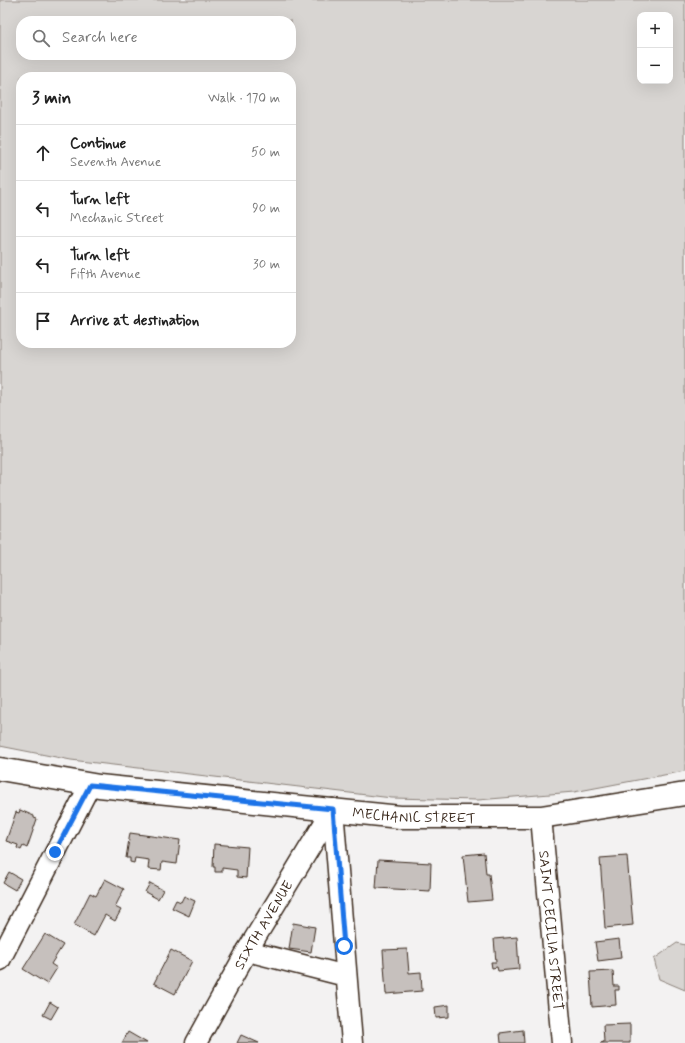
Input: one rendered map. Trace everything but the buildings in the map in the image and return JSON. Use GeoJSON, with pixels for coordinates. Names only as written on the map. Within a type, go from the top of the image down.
{"type":"FeatureCollection","features":[{"type":"Feature","properties":{"kind":"main road","name":"MECHANIC STREET"},"geometry":{"type":"LineString","coordinates":[[0,769],[90,785],[400,817],[541,818],[685,794]]}},
{"type":"Feature","properties":{"kind":"street"},"geometry":{"type":"LineString","coordinates":[[0,960],[90,785]]}},
{"type":"Feature","properties":{"kind":"street"},"geometry":{"type":"LineString","coordinates":[[333,809],[352,1043]]}},
{"type":"Feature","properties":{"kind":"street","name":"SIXTH AVENUE"},"geometry":{"type":"LineString","coordinates":[[196,1043],[247,951],[333,809]]}},
{"type":"Feature","properties":{"kind":"street","name":"SAINT CECILIA STREET"},"geometry":{"type":"LineString","coordinates":[[541,818],[562,1043]]}},
{"type":"Feature","properties":{"kind":"street"},"geometry":{"type":"LineString","coordinates":[[247,951],[346,976]]}},
{"type":"Feature","properties":{"kind":"shaded area"},"geometry":{"type":"Polygon","coordinates":[[[0,0],[685,0],[685,771],[574,792],[478,800],[392,798],[71,760],[0,746],[0,0]]]}},
{"type":"Feature","properties":{"kind":"shaded area"},"geometry":{"type":"Polygon","coordinates":[[[677,943],[685,945],[685,990],[659,979],[654,959],[677,943]]]}},
{"type":"Feature","properties":{"kind":"route"},"geometry":{"type":"LineString","coordinates":[[55,852],[90,785],[333,809],[344,946]]}}]}
